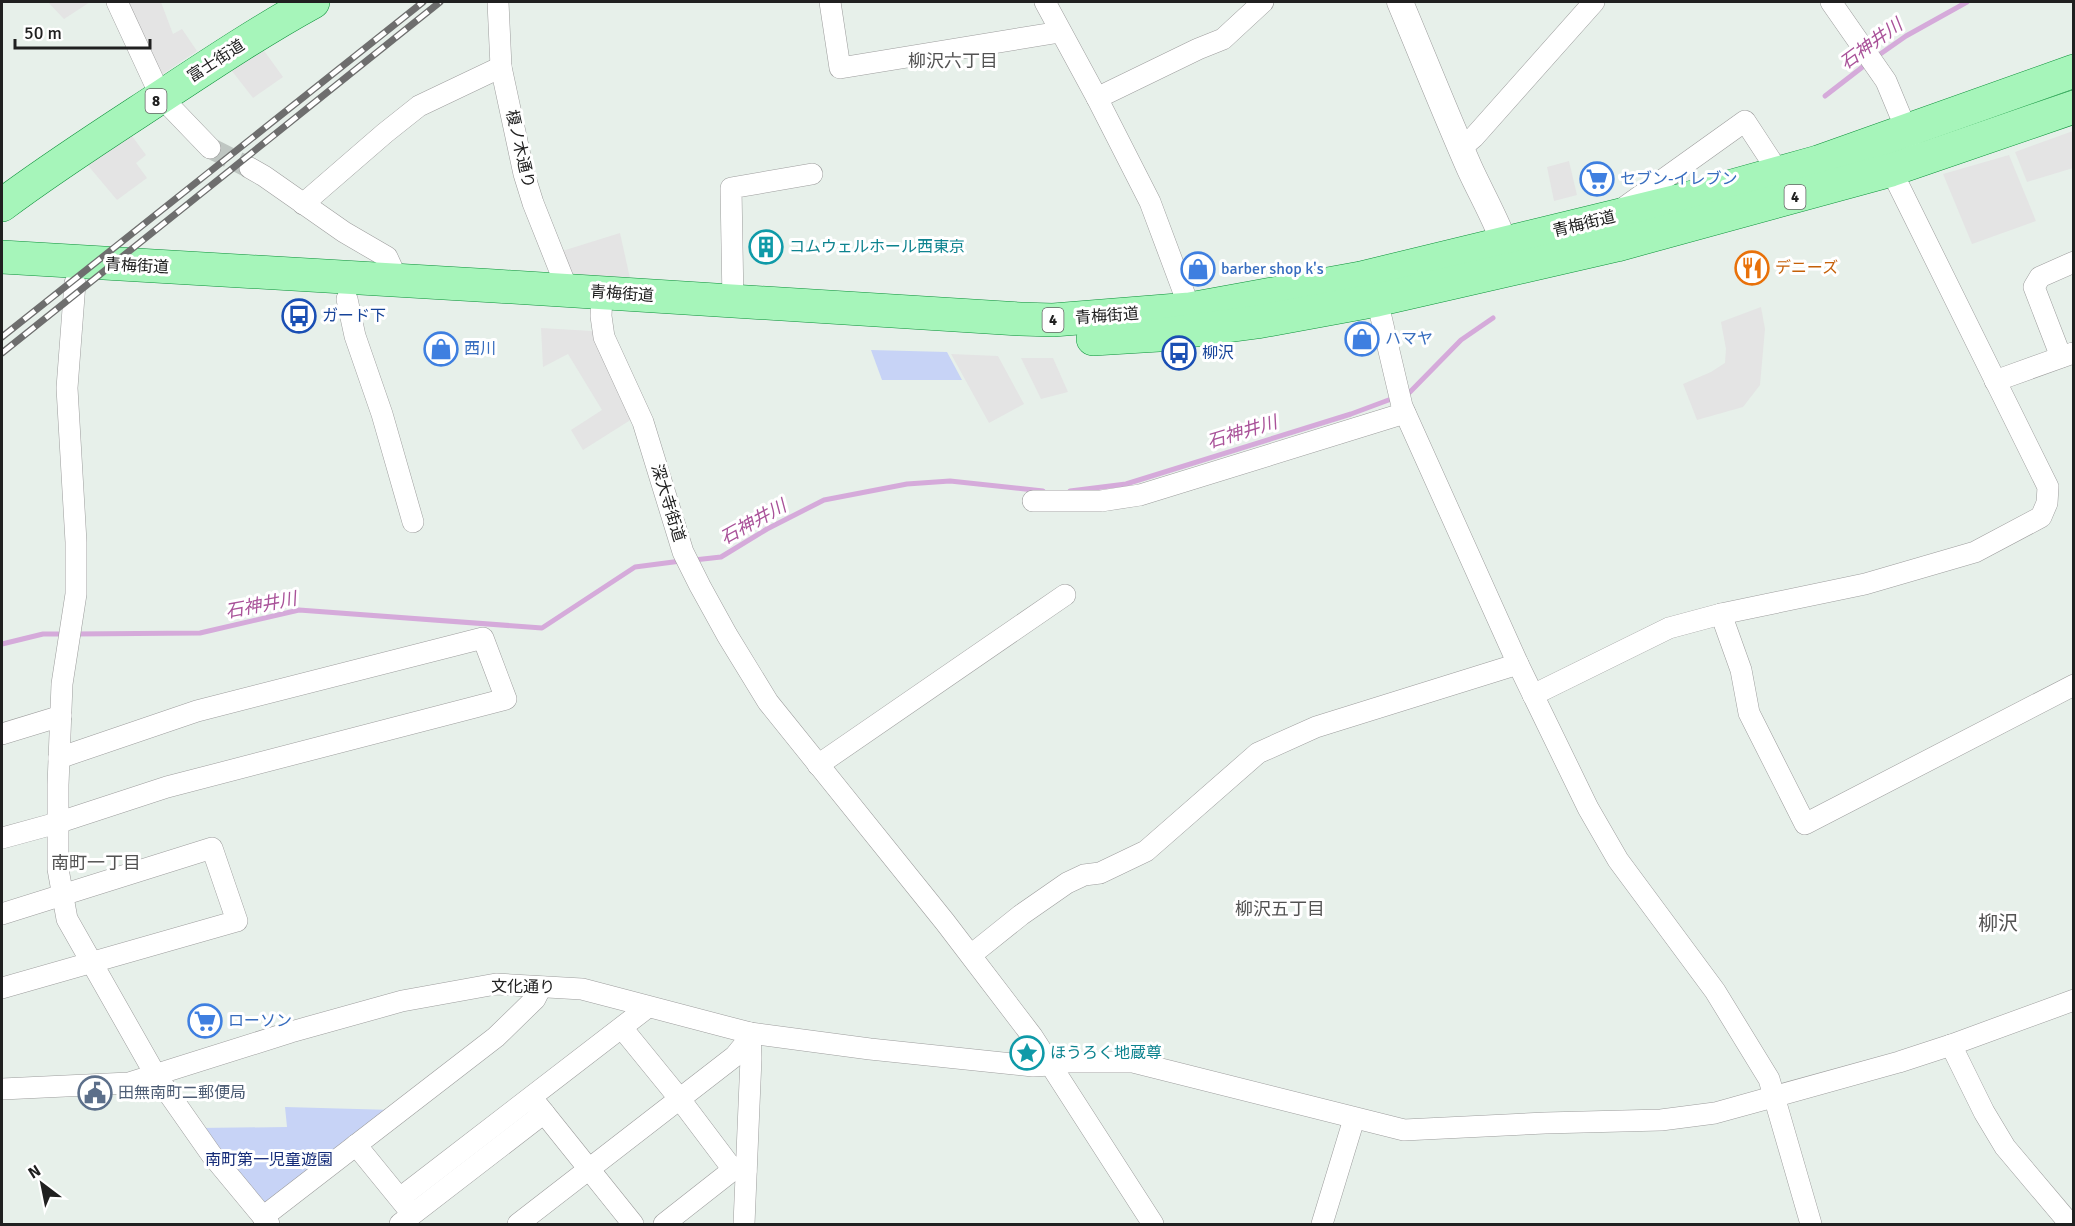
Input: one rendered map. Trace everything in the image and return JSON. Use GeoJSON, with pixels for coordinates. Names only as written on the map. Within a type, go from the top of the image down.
{"type":"FeatureCollection","features":[{"type":"Feature","properties":{"kind":"main road","name":"富士街道"},"geometry":{"type":"LineString","coordinates":[[2,205],[26,186],[161,97],[260,33],[313,2]]}},
{"type":"Feature","properties":{"kind":"main road","name":"青梅街道"},"geometry":{"type":"LineString","coordinates":[[2,257],[568,291],[602,304],[973,336],[1088,339],[1159,335],[1235,325],[1377,300],[1773,163],[1818,162],[1905,154],[2073,71]]}},
{"type":"Feature","properties":{"kind":"main road","name":"青梅街道"},"geometry":{"type":"LineString","coordinates":[[2,278],[500,307],[733,302],[1053,320],[1190,309],[1361,278],[1508,256],[1617,245],[1905,154],[2073,107]]}},
{"type":"Feature","properties":{"kind":"street"},"geometry":{"type":"LineString","coordinates":[[117,2],[161,97],[210,148]]}},
{"type":"Feature","properties":{"kind":"street","name":"榎ノ木通り"},"geometry":{"type":"LineString","coordinates":[[498,2],[501,67],[524,174],[532,203],[568,291]]}},
{"type":"Feature","properties":{"kind":"street"},"geometry":{"type":"LineString","coordinates":[[830,2],[840,68],[1060,32]]}},
{"type":"Feature","properties":{"kind":"street"},"geometry":{"type":"LineString","coordinates":[[1045,2],[1150,202],[1190,309]]}},
{"type":"Feature","properties":{"kind":"street"},"geometry":{"type":"LineString","coordinates":[[1097,98],[1222,39],[1263,2]]}},
{"type":"Feature","properties":{"kind":"street"},"geometry":{"type":"LineString","coordinates":[[1400,2],[1508,256]]}},
{"type":"Feature","properties":{"kind":"street"},"geometry":{"type":"LineString","coordinates":[[1461,148],[1474,137],[1594,2]]}},
{"type":"Feature","properties":{"kind":"street"},"geometry":{"type":"LineString","coordinates":[[1533,695],[1669,628],[1721,614],[1865,584],[1975,552],[2041,517],[2048,503],[2048,487],[1995,381],[1905,154],[1886,81],[1831,2]]}},
{"type":"Feature","properties":{"kind":"street"},"geometry":{"type":"LineString","coordinates":[[303,204],[419,106],[501,67]]}},
{"type":"Feature","properties":{"kind":"street"},"geometry":{"type":"LineString","coordinates":[[1609,218],[1745,121],[1773,163]]}},
{"type":"Feature","properties":{"kind":"street"},"geometry":{"type":"LineString","coordinates":[[250,168],[387,257],[398,280]]}},
{"type":"Feature","properties":{"kind":"street"},"geometry":{"type":"LineString","coordinates":[[733,302],[731,188],[812,174]]}},
{"type":"Feature","properties":{"kind":"street"},"geometry":{"type":"LineString","coordinates":[[1995,381],[2067,355],[2034,287],[2040,277],[2073,262]]}},
{"type":"Feature","properties":{"kind":"street"},"geometry":{"type":"LineString","coordinates":[[75,283],[67,388],[76,542],[76,594],[62,684],[57,822],[58,869],[67,920],[155,1074],[211,1154],[266,1221],[356,1145],[496,1037],[535,999],[541,987]]}},
{"type":"Feature","properties":{"kind":"street"},"geometry":{"type":"LineString","coordinates":[[347,299],[355,336],[382,414],[413,522]]}},
{"type":"Feature","properties":{"kind":"street"},"geometry":{"type":"LineString","coordinates":[[1377,300],[1404,409],[1518,664],[1588,808],[1618,860],[1715,991],[1769,1079],[1811,1224]]}},
{"type":"Feature","properties":{"kind":"street","name":"深大寺街道"},"geometry":{"type":"LineString","coordinates":[[602,304],[604,338],[644,422],[687,560],[727,635],[768,702],[971,955]]}},
{"type":"Feature","properties":{"kind":"street"},"geometry":{"type":"LineString","coordinates":[[1033,501],[1101,501],[1140,495],[1404,409]]}},
{"type":"Feature","properties":{"kind":"street"},"geometry":{"type":"LineString","coordinates":[[818,765],[1065,595]]}},
{"type":"Feature","properties":{"kind":"street"},"geometry":{"type":"LineString","coordinates":[[1721,614],[1741,670],[1749,713],[1805,824],[2073,685]]}},
{"type":"Feature","properties":{"kind":"street"},"geometry":{"type":"LineString","coordinates":[[2,838],[167,787],[506,699],[483,638],[197,711],[59,758]]}},
{"type":"Feature","properties":{"kind":"street"},"geometry":{"type":"LineString","coordinates":[[1153,1224],[1032,1036],[971,955],[1066,883],[1084,875],[1100,873],[1146,851],[1258,753],[1316,727],[1518,664]]}},
{"type":"Feature","properties":{"kind":"street"},"geometry":{"type":"LineString","coordinates":[[2,734],[61,716]]}},
{"type":"Feature","properties":{"kind":"street"},"geometry":{"type":"LineString","coordinates":[[2,914],[212,848],[237,921],[2,988]]}},
{"type":"Feature","properties":{"kind":"street","name":"文化通り"},"geometry":{"type":"LineString","coordinates":[[2,1089],[129,1083],[291,1032],[402,1001],[496,984],[582,989],[750,1033],[982,1062],[1033,1066],[1062,1062],[1132,1062],[1404,1130],[1660,1120],[1715,1113],[1776,1098],[1952,1045],[2073,1000]]}},
{"type":"Feature","properties":{"kind":"street"},"geometry":{"type":"LineString","coordinates":[[356,1145],[400,1198],[407,1220],[648,1007]]}},
{"type":"Feature","properties":{"kind":"street"},"geometry":{"type":"LineString","coordinates":[[622,1028],[740,1170]]}},
{"type":"Feature","properties":{"kind":"street"},"geometry":{"type":"LineString","coordinates":[[518,1224],[735,1056],[744,1046],[750,1033]]}},
{"type":"Feature","properties":{"kind":"street"},"geometry":{"type":"LineString","coordinates":[[744,1224],[740,1170],[751,1058],[750,1033]]}},
{"type":"Feature","properties":{"kind":"street"},"geometry":{"type":"LineString","coordinates":[[1952,1045],[1984,1112],[2005,1148],[2070,1224]]}},
{"type":"Feature","properties":{"kind":"street"},"geometry":{"type":"LineString","coordinates":[[400,1198],[538,1106]]}},
{"type":"Feature","properties":{"kind":"street"},"geometry":{"type":"LineString","coordinates":[[538,1106],[633,1224]]}},
{"type":"Feature","properties":{"kind":"street"},"geometry":{"type":"LineString","coordinates":[[1322,1224],[1354,1119]]}},
{"type":"Feature","properties":{"kind":"street"},"geometry":{"type":"LineString","coordinates":[[664,1224],[740,1170]]}},
{"type":"Feature","properties":{"kind":"green space"},"geometry":{"type":"Polygon","coordinates":[[[871,350],[947,352],[962,380],[882,380],[871,350]]]}},
{"type":"Feature","properties":{"kind":"green space","name":"南町第一児童遊園"},"geometry":{"type":"Polygon","coordinates":[[[285,1107],[393,1110],[264,1205],[199,1128],[287,1127],[285,1107]]]}},
{"type":"Feature","properties":{"kind":"shaded area"},"geometry":{"type":"Polygon","coordinates":[[[48,2],[90,2],[64,19],[48,2]]]}},
{"type":"Feature","properties":{"kind":"shaded area"},"geometry":{"type":"Polygon","coordinates":[[[124,2],[161,2],[173,34],[182,29],[197,51],[154,80],[124,2]]]}},
{"type":"Feature","properties":{"kind":"shaded area"},"geometry":{"type":"Polygon","coordinates":[[[260,45],[283,77],[253,98],[228,66],[260,45]]]}},
{"type":"Feature","properties":{"kind":"shaded area"},"geometry":{"type":"Polygon","coordinates":[[[2073,131],[2073,168],[2027,182],[2015,152],[2073,131]]]}},
{"type":"Feature","properties":{"kind":"shaded area"},"geometry":{"type":"Polygon","coordinates":[[[129,132],[146,155],[136,163],[147,178],[117,200],[86,163],[129,132]]]}},
{"type":"Feature","properties":{"kind":"shaded area"},"geometry":{"type":"Polygon","coordinates":[[[2009,155],[2036,221],[1972,244],[1943,174],[2009,155]]]}},
{"type":"Feature","properties":{"kind":"shaded area"},"geometry":{"type":"Polygon","coordinates":[[[1569,161],[1577,195],[1554,201],[1547,167],[1569,161]]]}},
{"type":"Feature","properties":{"kind":"shaded area"},"geometry":{"type":"Polygon","coordinates":[[[620,233],[630,278],[567,275],[559,252],[620,233]]]}},
{"type":"Feature","properties":{"kind":"shaded area"},"geometry":{"type":"Polygon","coordinates":[[[1761,307],[1765,329],[1760,385],[1743,407],[1697,420],[1683,384],[1725,363],[1726,349],[1721,322],[1761,307]]]}},
{"type":"Feature","properties":{"kind":"shaded area"},"geometry":{"type":"Polygon","coordinates":[[[541,328],[592,331],[632,419],[583,450],[571,430],[602,410],[568,354],[543,367],[541,328]]]}},
{"type":"Feature","properties":{"kind":"shaded area"},"geometry":{"type":"Polygon","coordinates":[[[951,354],[998,356],[1024,404],[989,423],[951,354]]]}},
{"type":"Feature","properties":{"kind":"shaded area"},"geometry":{"type":"Polygon","coordinates":[[[1021,358],[1053,358],[1068,392],[1041,399],[1021,358]]]}},
{"type":"Feature","properties":{"kind":"waterway","name":"石神井川"},"geometry":{"type":"LineString","coordinates":[[1876,57],[1906,36],[1967,2]]}},
{"type":"Feature","properties":{"kind":"waterway","name":"石神井川"},"geometry":{"type":"LineString","coordinates":[[1825,96],[1869,62]]}},
{"type":"Feature","properties":{"kind":"waterway","name":"石神井川"},"geometry":{"type":"LineString","coordinates":[[1403,395],[1410,392],[1461,340],[1493,318]]}},
{"type":"Feature","properties":{"kind":"waterway","name":"石神井川"},"geometry":{"type":"LineString","coordinates":[[1070,491],[1126,484],[1351,414],[1394,398]]}},
{"type":"Feature","properties":{"kind":"waterway","name":"石神井川"},"geometry":{"type":"LineString","coordinates":[[694,560],[721,557],[767,529],[824,500],[907,484],[950,481],[1043,491]]}},
{"type":"Feature","properties":{"kind":"waterway","name":"石神井川"},"geometry":{"type":"LineString","coordinates":[[74,634],[200,633],[299,610],[542,628],[635,567],[681,561]]}},
{"type":"Feature","properties":{"kind":"waterway","name":"石神井川"},"geometry":{"type":"LineString","coordinates":[[2,644],[43,634],[65,634]]}},
{"type":"Feature","properties":{"kind":"tunnel"},"geometry":{"type":"LineString","coordinates":[[210,148],[250,168]]}},
{"type":"Feature","properties":{"kind":"railway"},"geometry":{"type":"LineString","coordinates":[[2,337],[423,2]]}},
{"type":"Feature","properties":{"kind":"railway"},"geometry":{"type":"LineString","coordinates":[[2,353],[440,2]]}},
{"type":"Feature","properties":{"kind":"place","name":"セブン-イレブン"},"geometry":{"type":"Point","coordinates":[1597,179]}},
{"type":"Feature","properties":{"kind":"place","name":"コムウェルホール西東京"},"geometry":{"type":"Point","coordinates":[766,247]}},
{"type":"Feature","properties":{"kind":"place","name":"デニーズ"},"geometry":{"type":"Point","coordinates":[1752,268]}},
{"type":"Feature","properties":{"kind":"place","name":"barber shop k's"},"geometry":{"type":"Point","coordinates":[1198,269]}},
{"type":"Feature","properties":{"kind":"place","name":"ガード下"},"geometry":{"type":"Point","coordinates":[299,316]}},
{"type":"Feature","properties":{"kind":"place","name":"ハマヤ"},"geometry":{"type":"Point","coordinates":[1362,339]}},
{"type":"Feature","properties":{"kind":"place","name":"西川"},"geometry":{"type":"Point","coordinates":[441,349]}},
{"type":"Feature","properties":{"kind":"place","name":"柳沢"},"geometry":{"type":"Point","coordinates":[1179,353]}},
{"type":"Feature","properties":{"kind":"place","name":"ローソン"},"geometry":{"type":"Point","coordinates":[205,1021]}},
{"type":"Feature","properties":{"kind":"place","name":"ほうろく地蔵尊"},"geometry":{"type":"Point","coordinates":[1027,1053]}},
{"type":"Feature","properties":{"kind":"place","name":"田無南町二郵便局"},"geometry":{"type":"Point","coordinates":[95,1093]}},
{"type":"Feature","properties":{"kind":"district","name":"柳沢六丁目"},"geometry":{"type":"Point","coordinates":[953,61]}},
{"type":"Feature","properties":{"kind":"district","name":"南町一丁目"},"geometry":{"type":"Point","coordinates":[96,863]}},
{"type":"Feature","properties":{"kind":"district","name":"柳沢五丁目"},"geometry":{"type":"Point","coordinates":[1280,909]}},
{"type":"Feature","properties":{"kind":"district","name":"柳沢"},"geometry":{"type":"Point","coordinates":[1998,923]}}]}
